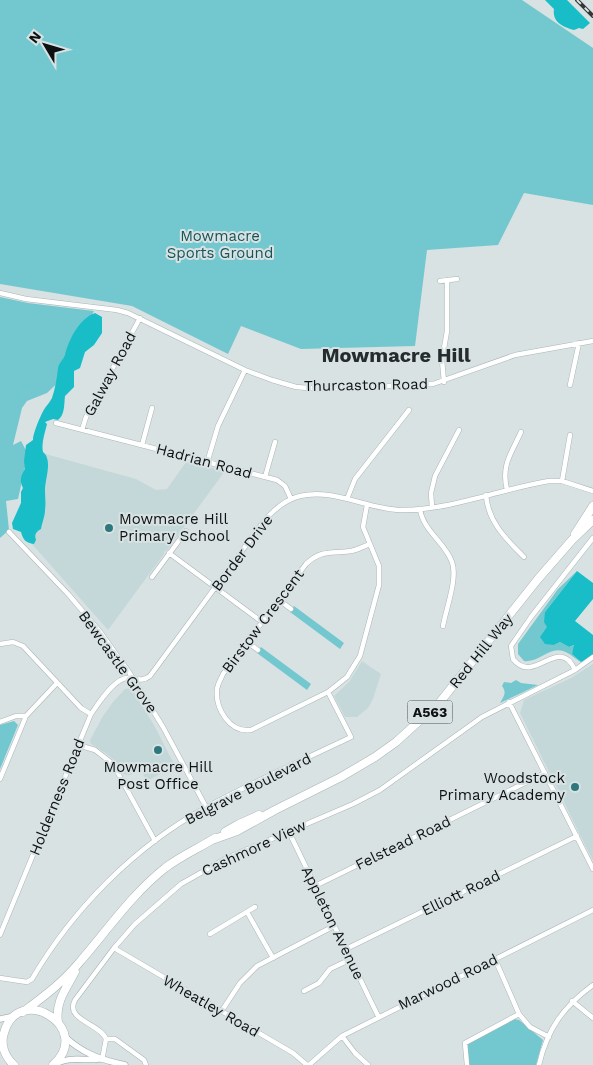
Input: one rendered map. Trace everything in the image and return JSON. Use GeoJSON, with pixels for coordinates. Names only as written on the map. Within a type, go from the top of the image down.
{"type":"FeatureCollection","features":[{"type":"Feature","properties":{"kind":"highway","name":"Red Hill Way"},"geometry":{"type":"LineString","coordinates":[[572,540],[593,506]]}},
{"type":"Feature","properties":{"kind":"highway","name":"Red Hill Way"},"geometry":{"type":"LineString","coordinates":[[15,1016],[55,988],[79,964],[120,911],[145,886],[177,860],[244,821],[275,810],[341,777],[375,757],[425,718],[457,682],[538,579],[572,540],[593,520]]}},
{"type":"Feature","properties":{"kind":"highway","name":"Red Hill Way"},"geometry":{"type":"LineString","coordinates":[[58,1022],[57,1011],[60,998],[79,964]]}},
{"type":"Feature","properties":{"kind":"highway"},"geometry":{"type":"LineString","coordinates":[[23,1012],[41,1011],[50,1014],[58,1022],[64,1036],[62,1054],[54,1064]]}},
{"type":"Feature","properties":{"kind":"highway"},"geometry":{"type":"LineString","coordinates":[[13,1065],[3,1052],[3,1045],[4,1031],[15,1016]]}},
{"type":"Feature","properties":{"kind":"street"},"geometry":{"type":"LineString","coordinates":[[440,281],[457,279]]}},
{"type":"Feature","properties":{"kind":"street"},"geometry":{"type":"LineString","coordinates":[[444,382],[442,360],[447,330],[447,280]]}},
{"type":"Feature","properties":{"kind":"street","name":"Thurcaston Road"},"geometry":{"type":"LineString","coordinates":[[0,294],[117,310],[140,318],[245,370],[296,387],[322,389],[433,384],[444,382],[515,355],[593,341]]}},
{"type":"Feature","properties":{"kind":"street","name":"Galway Road"},"geometry":{"type":"LineString","coordinates":[[82,430],[86,417],[140,318]]}},
{"type":"Feature","properties":{"kind":"street"},"geometry":{"type":"LineString","coordinates":[[570,385],[578,343]]}},
{"type":"Feature","properties":{"kind":"street"},"geometry":{"type":"LineString","coordinates":[[207,463],[218,426],[245,370]]}},
{"type":"Feature","properties":{"kind":"street","name":"Hadrian Road"},"geometry":{"type":"LineString","coordinates":[[142,445],[152,408]]}},
{"type":"Feature","properties":{"kind":"street"},"geometry":{"type":"LineString","coordinates":[[347,499],[355,479],[409,410]]}},
{"type":"Feature","properties":{"kind":"street","name":"Hadrian Road"},"geometry":{"type":"LineString","coordinates":[[56,423],[265,477],[286,487],[291,499]]}},
{"type":"Feature","properties":{"kind":"street"},"geometry":{"type":"LineString","coordinates":[[432,507],[432,484],[458,432],[451,432]]}},
{"type":"Feature","properties":{"kind":"street"},"geometry":{"type":"LineString","coordinates":[[507,490],[504,476],[506,465],[521,432]]}},
{"type":"Feature","properties":{"kind":"street"},"geometry":{"type":"LineString","coordinates":[[562,482],[570,435]]}},
{"type":"Feature","properties":{"kind":"street","name":"Hadrian Road"},"geometry":{"type":"LineString","coordinates":[[265,477],[275,442]]}},
{"type":"Feature","properties":{"kind":"street","name":"Border Drive"},"geometry":{"type":"LineString","coordinates":[[133,680],[145,680],[150,676],[268,516],[291,499],[318,494],[386,509],[420,510],[549,482],[562,482],[593,491]]}},
{"type":"Feature","properties":{"kind":"street"},"geometry":{"type":"LineString","coordinates":[[486,495],[491,516],[497,527],[524,557]]}},
{"type":"Feature","properties":{"kind":"street"},"geometry":{"type":"LineString","coordinates":[[328,692],[340,684],[352,671],[360,656],[379,585],[379,566],[363,527],[367,504]]}},
{"type":"Feature","properties":{"kind":"street"},"geometry":{"type":"LineString","coordinates":[[420,510],[423,522],[452,561],[453,577],[443,626]]}},
{"type":"Feature","properties":{"kind":"street"},"geometry":{"type":"LineString","coordinates":[[152,577],[186,531]]}},
{"type":"Feature","properties":{"kind":"street","name":"Bewcastle Grove"},"geometry":{"type":"LineString","coordinates":[[9,532],[69,595],[94,625],[164,727],[206,808]]}},
{"type":"Feature","properties":{"kind":"street"},"geometry":{"type":"LineString","coordinates":[[575,670],[568,661],[557,656],[530,667],[524,667],[512,659],[511,646],[531,617],[593,538]]}},
{"type":"Feature","properties":{"kind":"street","name":"Birstow Crescent"},"geometry":{"type":"LineString","coordinates":[[328,692],[251,730],[244,731],[237,729],[228,721],[220,705],[217,690],[223,674],[306,564],[321,553],[352,551],[370,544]]}},
{"type":"Feature","properties":{"kind":"street"},"geometry":{"type":"LineString","coordinates":[[169,553],[262,622]]}},
{"type":"Feature","properties":{"kind":"street"},"geometry":{"type":"LineString","coordinates":[[279,600],[291,609]]}},
{"type":"Feature","properties":{"kind":"street"},"geometry":{"type":"LineString","coordinates":[[0,644],[13,642],[23,646],[81,708],[91,714]]}},
{"type":"Feature","properties":{"kind":"street"},"geometry":{"type":"LineString","coordinates":[[247,642],[258,650]]}},
{"type":"Feature","properties":{"kind":"street","name":"Cashmore View"},"geometry":{"type":"LineString","coordinates":[[146,1065],[144,1060],[115,1039],[106,1039],[101,1031],[76,1015],[73,1011],[73,1005],[114,948],[135,924],[181,884],[227,858],[288,830],[353,804],[380,790],[482,717],[575,670],[593,657]]}},
{"type":"Feature","properties":{"kind":"street","name":"Holderness Road"},"geometry":{"type":"LineString","coordinates":[[0,935],[91,714],[106,693],[119,681],[127,678],[133,680]]}},
{"type":"Feature","properties":{"kind":"street"},"geometry":{"type":"LineString","coordinates":[[0,779],[26,716],[57,682]]}},
{"type":"Feature","properties":{"kind":"street","name":"Belgrave Boulevard"},"geometry":{"type":"LineString","coordinates":[[0,978],[27,982],[32,979],[62,933],[85,905],[155,841],[206,808],[351,737],[328,692]]}},
{"type":"Feature","properties":{"kind":"street"},"geometry":{"type":"LineString","coordinates":[[509,702],[593,869]]}},
{"type":"Feature","properties":{"kind":"street"},"geometry":{"type":"LineString","coordinates":[[0,722],[16,716],[26,716]]}},
{"type":"Feature","properties":{"kind":"street"},"geometry":{"type":"LineString","coordinates":[[78,745],[95,750],[113,764],[155,841]]}},
{"type":"Feature","properties":{"kind":"street","name":"Felstead Road"},"geometry":{"type":"LineString","coordinates":[[315,886],[545,773]]}},
{"type":"Feature","properties":{"kind":"street","name":"Appleton Avenue"},"geometry":{"type":"LineString","coordinates":[[288,830],[378,1016]]}},
{"type":"Feature","properties":{"kind":"street","name":"Elliott Road"},"geometry":{"type":"LineString","coordinates":[[346,949],[576,836]]}},
{"type":"Feature","properties":{"kind":"street"},"geometry":{"type":"LineString","coordinates":[[210,934],[255,907]]}},
{"type":"Feature","properties":{"kind":"street","name":"Marwood Road"},"geometry":{"type":"LineString","coordinates":[[308,1065],[342,1036],[378,1016],[593,910]]}},
{"type":"Feature","properties":{"kind":"street"},"geometry":{"type":"LineString","coordinates":[[247,912],[273,958]]}},
{"type":"Feature","properties":{"kind":"street"},"geometry":{"type":"LineString","coordinates":[[221,1012],[240,983],[257,966],[334,926]]}},
{"type":"Feature","properties":{"kind":"street","name":"Wheatley Road"},"geometry":{"type":"LineString","coordinates":[[114,948],[293,1053],[308,1065]]}},
{"type":"Feature","properties":{"kind":"street"},"geometry":{"type":"LineString","coordinates":[[494,959],[519,1014],[530,1027],[548,1037]]}},
{"type":"Feature","properties":{"kind":"street"},"geometry":{"type":"LineString","coordinates":[[304,991],[318,983],[330,969],[350,960]]}},
{"type":"Feature","properties":{"kind":"street"},"geometry":{"type":"LineString","coordinates":[[539,1065],[548,1037],[563,1011],[572,1001],[593,985]]}},
{"type":"Feature","properties":{"kind":"street"},"geometry":{"type":"LineString","coordinates":[[572,1001],[593,1018]]}},
{"type":"Feature","properties":{"kind":"street"},"geometry":{"type":"LineString","coordinates":[[466,1065],[465,1043],[519,1014]]}},
{"type":"Feature","properties":{"kind":"street"},"geometry":{"type":"LineString","coordinates":[[0,1019],[15,1016]]}},
{"type":"Feature","properties":{"kind":"street"},"geometry":{"type":"LineString","coordinates":[[64,1036],[75,1046],[100,1059],[126,1065]]}},
{"type":"Feature","properties":{"kind":"street"},"geometry":{"type":"LineString","coordinates":[[342,1036],[355,1053],[368,1065]]}},
{"type":"Feature","properties":{"kind":"street"},"geometry":{"type":"LineString","coordinates":[[100,1059],[106,1039]]}},
{"type":"Feature","properties":{"kind":"street"},"geometry":{"type":"LineString","coordinates":[[54,1064],[72,1058],[86,1061],[100,1059]]}},
{"type":"Feature","properties":{"kind":"shaded area"},"geometry":{"type":"Polygon","coordinates":[[[545,0],[567,0],[590,23],[583,29],[574,30],[562,25],[555,17],[554,9],[545,0]]]}},
{"type":"Feature","properties":{"kind":"shaded area"},"geometry":{"type":"Polygon","coordinates":[[[95,313],[102,317],[102,333],[94,345],[85,352],[80,368],[74,371],[74,387],[65,396],[62,415],[58,420],[53,419],[45,422],[47,424],[43,452],[48,460],[48,465],[45,512],[41,529],[36,533],[34,544],[31,544],[25,541],[21,532],[13,529],[12,523],[21,503],[23,488],[21,478],[25,469],[26,445],[33,440],[39,419],[52,398],[59,366],[72,336],[84,320],[95,313]]]}},
{"type":"Feature","properties":{"kind":"shaded area","name":"Mowmacre Hill Primary School"},"geometry":{"type":"Polygon","coordinates":[[[42,453],[136,479],[156,490],[167,489],[186,462],[225,471],[108,630],[31,543],[41,513],[42,453]]]}},
{"type":"Feature","properties":{"kind":"shaded area"},"geometry":{"type":"Polygon","coordinates":[[[577,571],[593,583],[593,599],[575,621],[593,635],[593,657],[581,662],[572,654],[574,645],[569,647],[560,642],[554,645],[545,644],[540,637],[547,627],[544,622],[545,612],[577,571]]]}},
{"type":"Feature","properties":{"kind":"shaded area"},"geometry":{"type":"Polygon","coordinates":[[[362,661],[381,674],[368,708],[357,717],[345,717],[334,696],[349,682],[362,661]]]}},
{"type":"Feature","properties":{"kind":"shaded area","name":"Woodstock Primary Academy"},"geometry":{"type":"Polygon","coordinates":[[[593,664],[593,861],[520,713],[524,700],[571,678],[593,664]]]}},
{"type":"Feature","properties":{"kind":"shaded area"},"geometry":{"type":"Polygon","coordinates":[[[131,688],[154,725],[175,766],[147,781],[140,769],[130,775],[123,774],[115,761],[91,744],[90,740],[113,702],[125,689],[131,688]]]}},
{"type":"Feature","properties":{"kind":"green space","name":"Mowmacre Sports Ground"},"geometry":{"type":"Polygon","coordinates":[[[0,0],[522,0],[593,48],[593,205],[524,193],[498,245],[427,250],[415,346],[301,349],[241,326],[228,354],[132,306],[0,284],[0,0]]]}},
{"type":"Feature","properties":{"kind":"green space"},"geometry":{"type":"Polygon","coordinates":[[[0,297],[28,303],[94,311],[72,352],[65,376],[47,393],[27,401],[22,408],[13,445],[21,441],[28,454],[18,499],[6,501],[9,530],[0,538],[0,297]]]}},
{"type":"Feature","properties":{"kind":"green space"},"geometry":{"type":"Polygon","coordinates":[[[577,571],[545,612],[554,645],[560,642],[569,647],[575,645],[572,654],[581,662],[566,652],[558,650],[534,660],[524,661],[518,654],[518,644],[558,589],[577,571]]]}},
{"type":"Feature","properties":{"kind":"green space"},"geometry":{"type":"Polygon","coordinates":[[[294,606],[344,643],[340,649],[290,612],[294,606]]]}},
{"type":"Feature","properties":{"kind":"green space"},"geometry":{"type":"Polygon","coordinates":[[[261,647],[311,684],[307,690],[257,653],[261,647]]]}},
{"type":"Feature","properties":{"kind":"green space"},"geometry":{"type":"Polygon","coordinates":[[[516,680],[521,683],[538,685],[500,703],[504,694],[502,686],[504,682],[511,683],[516,680]]]}},
{"type":"Feature","properties":{"kind":"green space"},"geometry":{"type":"Polygon","coordinates":[[[14,721],[18,725],[0,769],[0,725],[14,721]]]}},
{"type":"Feature","properties":{"kind":"green space"},"geometry":{"type":"Polygon","coordinates":[[[514,1019],[519,1020],[543,1040],[536,1065],[469,1065],[467,1043],[514,1019]]]}},
{"type":"Feature","properties":{"kind":"railway"},"geometry":{"type":"LineString","coordinates":[[577,0],[593,16]]}},
{"type":"Feature","properties":{"kind":"place","name":"Mowmacre Hill Primary School"},"geometry":{"type":"Point","coordinates":[109,528]}},
{"type":"Feature","properties":{"kind":"place","name":"Mowmacre Hill Post Office"},"geometry":{"type":"Point","coordinates":[158,750]}},
{"type":"Feature","properties":{"kind":"place","name":"Woodstock Primary Academy"},"geometry":{"type":"Point","coordinates":[575,787]}},
{"type":"Feature","properties":{"kind":"district","name":"Mowmacre Hill"},"geometry":{"type":"Point","coordinates":[396,355]}}]}
